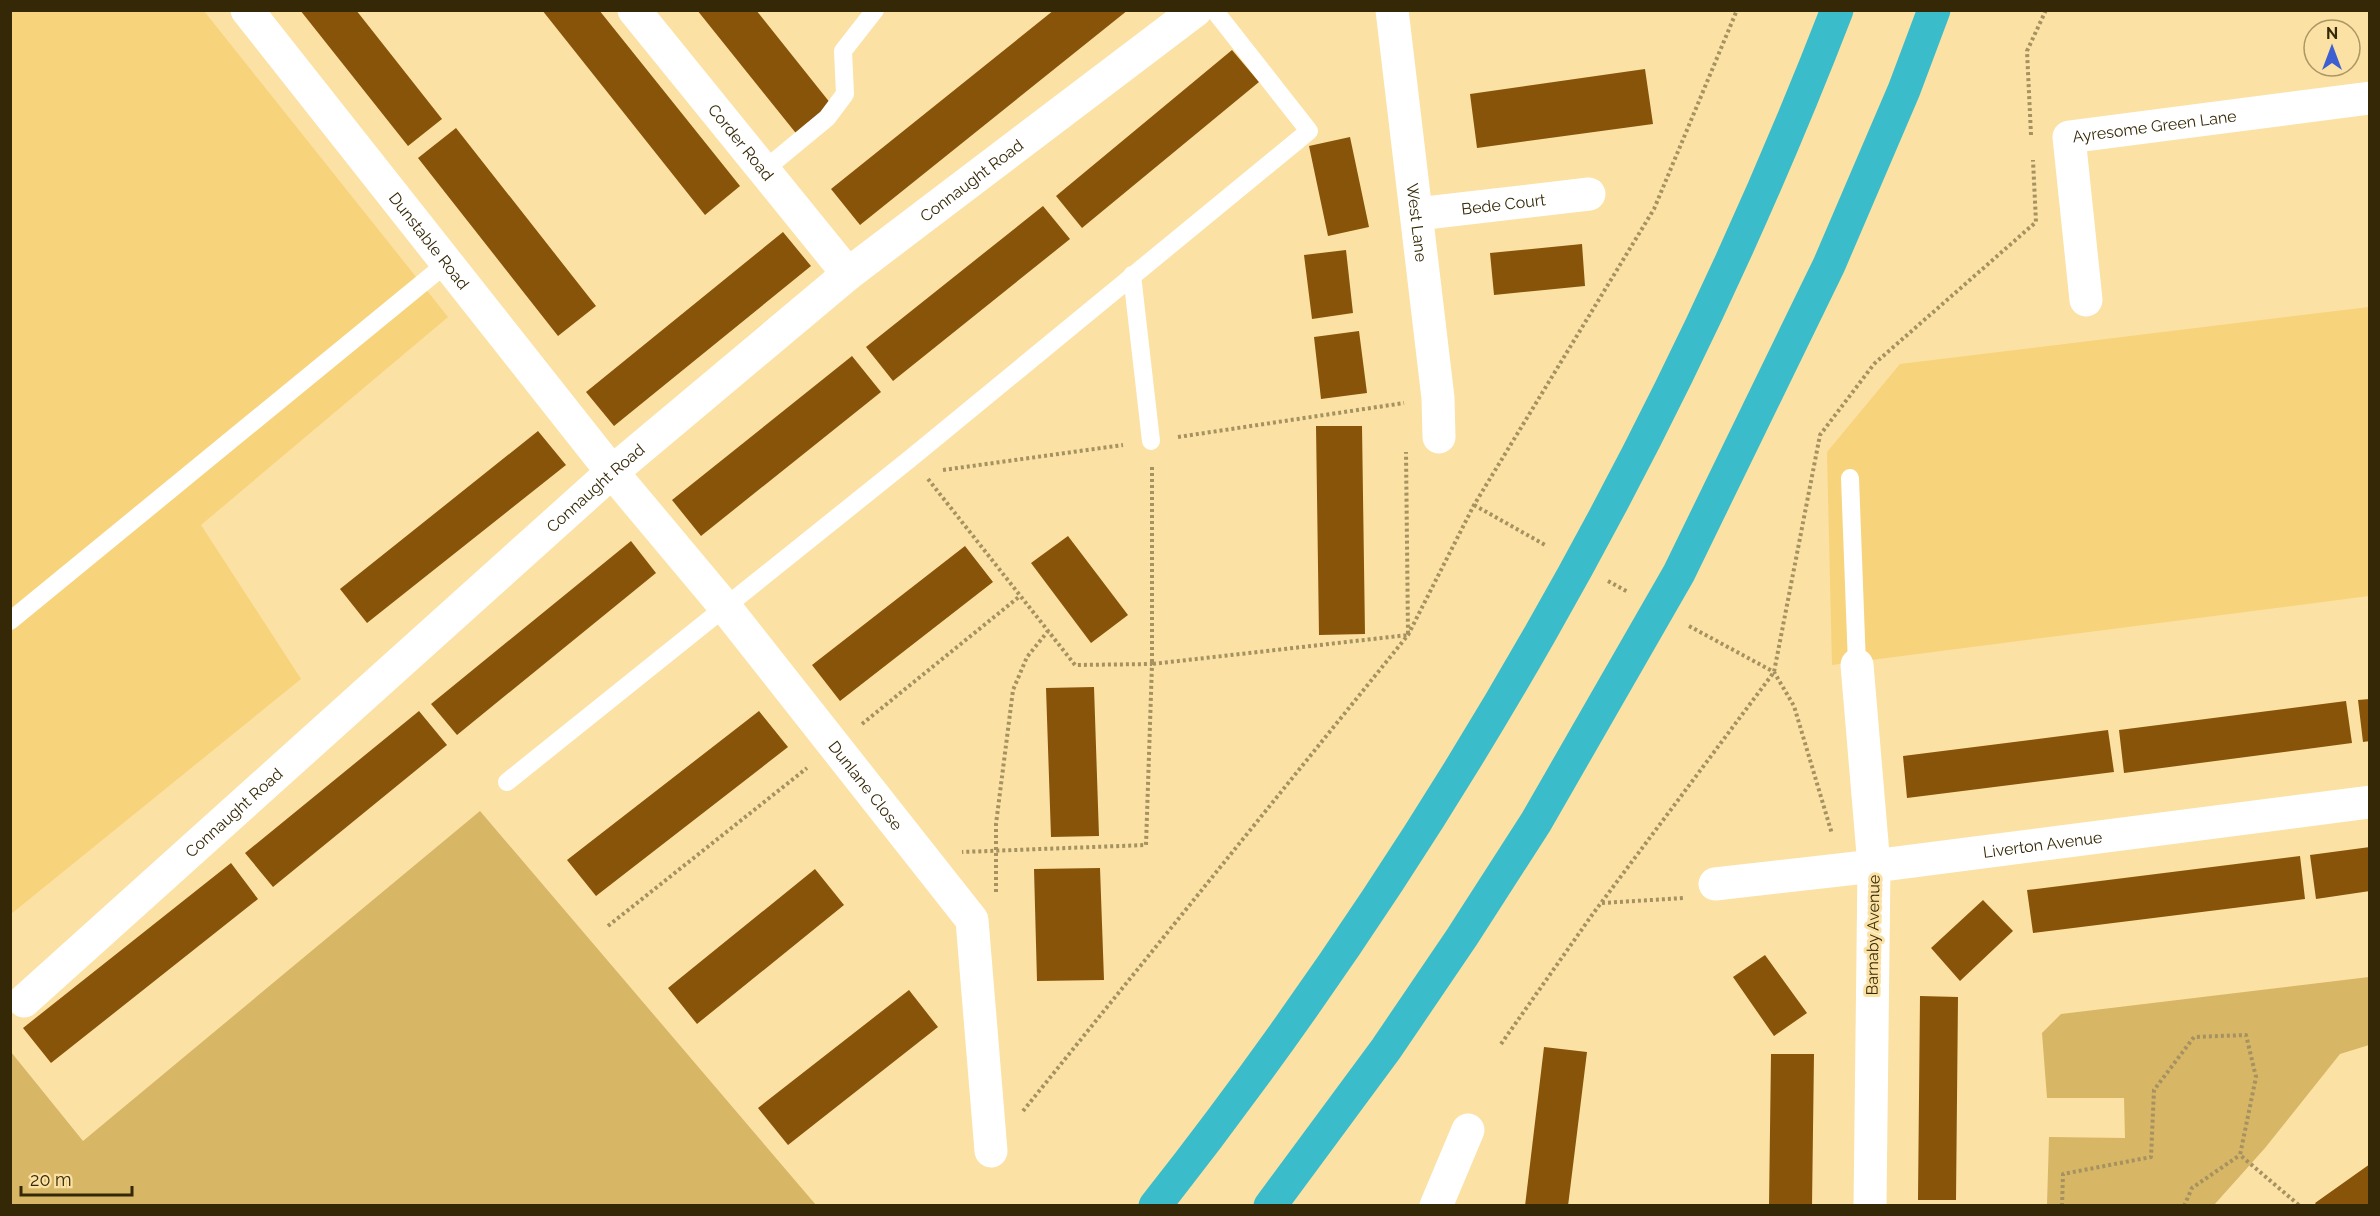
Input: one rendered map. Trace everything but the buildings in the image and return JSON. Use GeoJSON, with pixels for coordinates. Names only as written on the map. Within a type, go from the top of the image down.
{"type":"FeatureCollection","features":[{"type":"Feature","properties":{"kind":"highway"},"geometry":{"type":"LineString","coordinates":[[1155,1206],[1276,1047],[1357,928],[1487,723],[1562,594],[1624,481],[1692,348],[1755,208],[1838,10]]}},
{"type":"Feature","properties":{"kind":"highway"},"geometry":{"type":"LineString","coordinates":[[1270,1206],[1386,1049],[1481,909],[1536,822],[1678,573],[1829,265],[1904,90],[1934,10]]}},
{"type":"Feature","properties":{"kind":"street","name":"Dunstable Road"},"geometry":{"type":"LineString","coordinates":[[247,10],[612,472]]}},
{"type":"Feature","properties":{"kind":"street","name":"Corder Road"},"geometry":{"type":"LineString","coordinates":[[634,10],[848,274]]}},
{"type":"Feature","properties":{"kind":"street","name":"Connaught Road"},"geometry":{"type":"LineString","coordinates":[[24,1000],[612,472],[848,274],[1196,10]]}},
{"type":"Feature","properties":{"kind":"street","name":"West Lane"},"geometry":{"type":"LineString","coordinates":[[1392,10],[1438,398],[1439,437]]}},
{"type":"Feature","properties":{"kind":"street","name":"Ayresome Green Lane"},"geometry":{"type":"LineString","coordinates":[[2086,300],[2069,137],[2370,98]]}},
{"type":"Feature","properties":{"kind":"street","name":"Bede Court"},"geometry":{"type":"LineString","coordinates":[[1417,214],[1589,194]]}},
{"type":"Feature","properties":{"kind":"street","name":"Dunlane Close"},"geometry":{"type":"LineString","coordinates":[[612,472],[725,607],[972,920],[991,1151]]}},
{"type":"Feature","properties":{"kind":"street","name":"Barnaby Avenue"},"geometry":{"type":"LineString","coordinates":[[1857,665],[1874,866],[1870,1206]]}},
{"type":"Feature","properties":{"kind":"street","name":"Liverton Avenue"},"geometry":{"type":"LineString","coordinates":[[1715,884],[1874,866],[2370,802]]}},
{"type":"Feature","properties":{"kind":"street"},"geometry":{"type":"LineString","coordinates":[[1436,1206],[1468,1130]]}},
{"type":"Feature","properties":{"kind":"lane"},"geometry":{"type":"LineString","coordinates":[[764,170],[827,118],[845,94],[843,51],[875,10]]}},
{"type":"Feature","properties":{"kind":"lane"},"geometry":{"type":"LineString","coordinates":[[507,782],[911,458],[1309,131],[1214,10]]}},
{"type":"Feature","properties":{"kind":"lane"},"geometry":{"type":"LineString","coordinates":[[10,621],[447,263]]}},
{"type":"Feature","properties":{"kind":"lane"},"geometry":{"type":"LineString","coordinates":[[1132,275],[1152,441]]}},
{"type":"Feature","properties":{"kind":"lane"},"geometry":{"type":"LineString","coordinates":[[1850,477],[1857,665]]}},
{"type":"Feature","properties":{"kind":"path"},"geometry":{"type":"LineString","coordinates":[[991,1151],[1408,635],[1474,505],[1654,209],[1737,10]]}},
{"type":"Feature","properties":{"kind":"path"},"geometry":{"type":"LineString","coordinates":[[2032,142],[2027,51],[2046,10]]}},
{"type":"Feature","properties":{"kind":"path"},"geometry":{"type":"LineString","coordinates":[[1501,1044],[1601,903],[1774,672],[1820,435],[1874,364],[2036,222],[2032,153]]}},
{"type":"Feature","properties":{"kind":"path"},"geometry":{"type":"LineString","coordinates":[[924,473],[1438,398]]}},
{"type":"Feature","properties":{"kind":"path"},"geometry":{"type":"LineString","coordinates":[[1408,635],[1406,439],[1439,437]]}},
{"type":"Feature","properties":{"kind":"path"},"geometry":{"type":"LineString","coordinates":[[920,854],[1146,845],[1152,664],[1152,441]]}},
{"type":"Feature","properties":{"kind":"path"},"geometry":{"type":"LineString","coordinates":[[911,458],[1075,665],[1152,664],[1408,635]]}},
{"type":"Feature","properties":{"kind":"path"},"geometry":{"type":"LineString","coordinates":[[1474,505],[1507,523]]}},
{"type":"Feature","properties":{"kind":"path"},"geometry":{"type":"LineString","coordinates":[[996,903],[996,824],[1013,690],[1027,657],[1048,632]]}},
{"type":"Feature","properties":{"kind":"path"},"geometry":{"type":"LineString","coordinates":[[1748,660],[1774,672],[1794,706],[1832,834]]}},
{"type":"Feature","properties":{"kind":"path"},"geometry":{"type":"LineString","coordinates":[[1601,903],[1684,898]]}},
{"type":"Feature","properties":{"kind":"path"},"geometry":{"type":"LineString","coordinates":[[2062,1206],[2063,1174],[2151,1157],[2154,1090],[2194,1037],[2247,1035],[2256,1077],[2240,1155],[2192,1188],[2184,1206]]}},
{"type":"Feature","properties":{"kind":"path"},"geometry":{"type":"LineString","coordinates":[[2240,1155],[2300,1206]]}},
{"type":"Feature","properties":{"kind":"shaded area"},"geometry":{"type":"Polygon","coordinates":[[[11,11],[204,11],[448,317],[201,525],[301,679],[11,914],[11,11]]]}},
{"type":"Feature","properties":{"kind":"shaded area"},"geometry":{"type":"Polygon","coordinates":[[[2369,307],[2369,596],[1832,665],[1827,452],[1900,364],[2369,307]]]}},
{"type":"Feature","properties":{"kind":"shaded area"},"geometry":{"type":"Polygon","coordinates":[[[480,811],[816,1205],[11,1205],[11,1052],[83,1141],[480,811]]]}},
{"type":"Feature","properties":{"kind":"shaded area"},"geometry":{"type":"Polygon","coordinates":[[[2369,977],[2369,1045],[2340,1054],[2265,1148],[2214,1205],[2047,1205],[2049,1137],[2125,1138],[2124,1098],[2047,1098],[2042,1033],[2061,1014],[2369,977]]]}}]}
